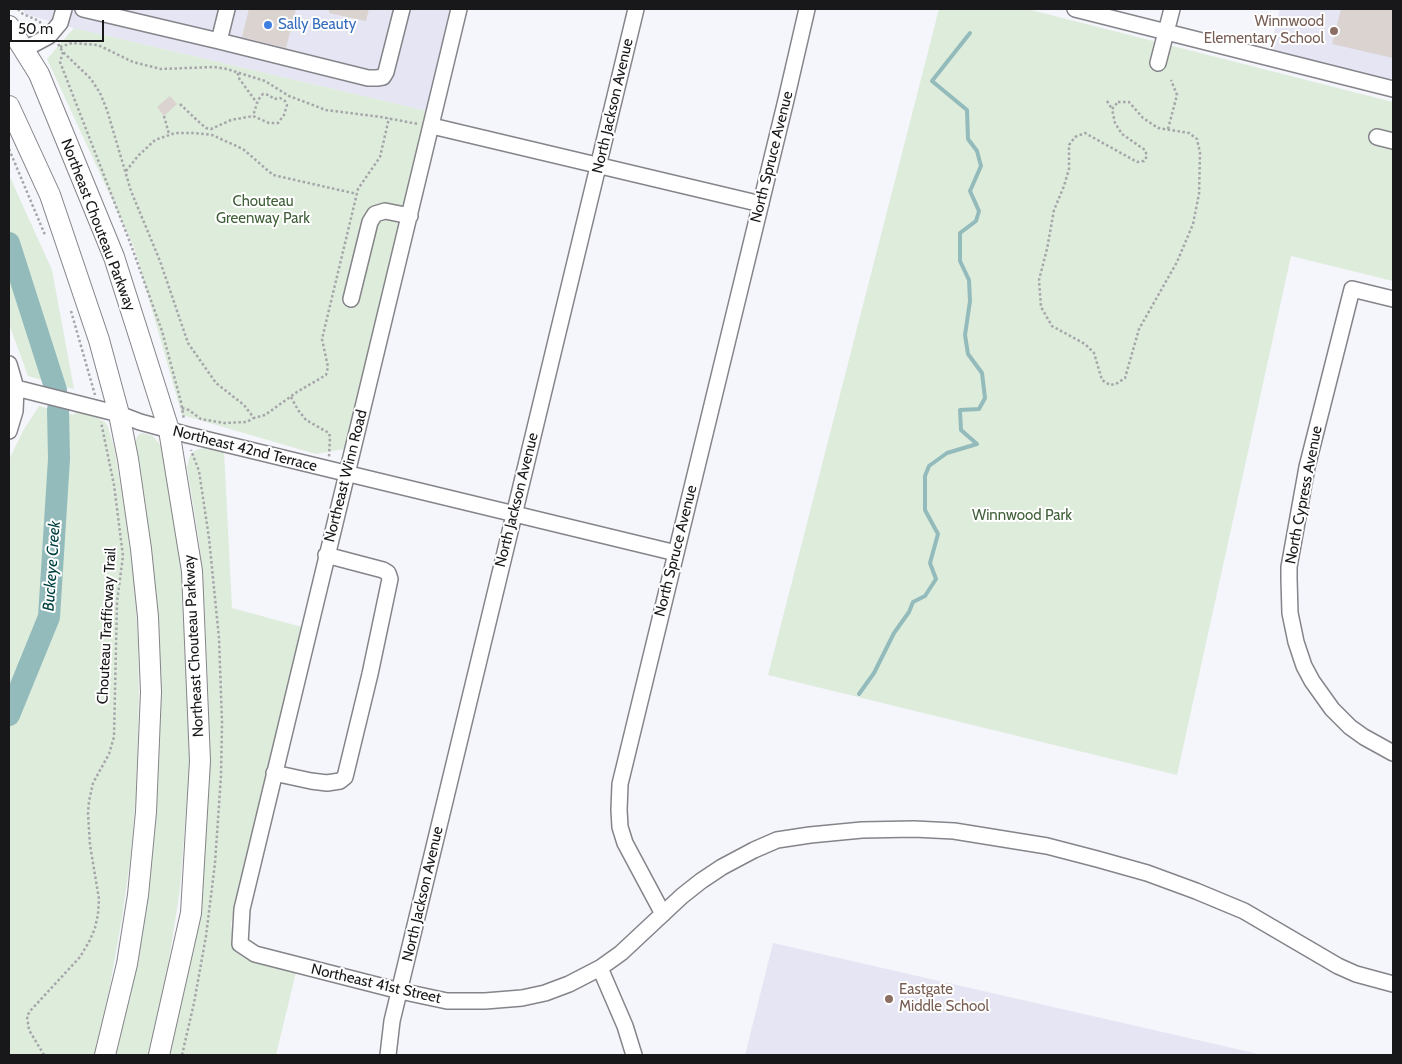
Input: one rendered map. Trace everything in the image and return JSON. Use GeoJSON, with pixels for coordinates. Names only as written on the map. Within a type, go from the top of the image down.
{"type":"FeatureCollection","features":[{"type":"Feature","properties":{"kind":"main road","name":"Northeast Chouteau Parkway"},"geometry":{"type":"LineString","coordinates":[[9,26],[16,49],[39,74],[114,257],[169,430],[192,571],[200,761],[191,913],[159,1055]]}},
{"type":"Feature","properties":{"kind":"main road"},"geometry":{"type":"LineString","coordinates":[[9,106],[50,195],[99,340],[120,414],[141,549],[148,617],[151,692],[150,754],[138,895],[127,964],[105,1055]]}},
{"type":"Feature","properties":{"kind":"street"},"geometry":{"type":"LineString","coordinates":[[16,49],[49,36],[60,23],[64,9]]}},
{"type":"Feature","properties":{"kind":"street"},"geometry":{"type":"LineString","coordinates":[[82,9],[219,40],[368,78],[383,77],[386,72],[402,9]]}},
{"type":"Feature","properties":{"kind":"street"},"geometry":{"type":"LineString","coordinates":[[219,40],[227,9]]}},
{"type":"Feature","properties":{"kind":"street","name":"Northeast Winn Road"},"geometry":{"type":"LineString","coordinates":[[240,944],[242,910],[274,773],[459,9]]}},
{"type":"Feature","properties":{"kind":"street","name":"North Jackson Avenue"},"geometry":{"type":"LineString","coordinates":[[388,1055],[392,1021],[600,165],[636,9]]}},
{"type":"Feature","properties":{"kind":"street","name":"North Spruce Avenue"},"geometry":{"type":"LineString","coordinates":[[663,914],[625,843],[620,826],[619,793],[807,9]]}},
{"type":"Feature","properties":{"kind":"street"},"geometry":{"type":"LineString","coordinates":[[1075,9],[1393,88]]}},
{"type":"Feature","properties":{"kind":"street"},"geometry":{"type":"LineString","coordinates":[[1158,63],[1172,9]]}},
{"type":"Feature","properties":{"kind":"street"},"geometry":{"type":"LineString","coordinates":[[432,126],[761,204]]}},
{"type":"Feature","properties":{"kind":"street"},"geometry":{"type":"LineString","coordinates":[[1377,137],[1393,141]]}},
{"type":"Feature","properties":{"kind":"street"},"geometry":{"type":"LineString","coordinates":[[352,299],[370,222],[375,214],[384,211],[410,216]]}},
{"type":"Feature","properties":{"kind":"street","name":"North Cypress Avenue"},"geometry":{"type":"LineString","coordinates":[[1393,298],[1352,289],[1306,476],[1289,567],[1290,613],[1296,642],[1304,666],[1321,696],[1350,727],[1393,753]]}},
{"type":"Feature","properties":{"kind":"street"},"geometry":{"type":"LineString","coordinates":[[9,364],[16,388],[15,411],[9,432]]}},
{"type":"Feature","properties":{"kind":"street","name":"Northeast 42nd Terrace"},"geometry":{"type":"LineString","coordinates":[[16,388],[120,414],[169,430],[514,515],[676,552]]}},
{"type":"Feature","properties":{"kind":"street"},"geometry":{"type":"LineString","coordinates":[[274,773],[327,783],[340,781],[345,777],[370,674],[390,579],[388,573],[383,570],[326,556]]}},
{"type":"Feature","properties":{"kind":"street"},"geometry":{"type":"LineString","coordinates":[[634,1055],[625,1026],[600,968],[641,936],[682,896],[722,868],[754,850],[777,840],[862,830],[914,829],[954,831],[1047,846],[1097,859],[1196,891],[1244,911],[1338,966],[1356,974],[1393,984]]}},
{"type":"Feature","properties":{"kind":"street","name":"Northeast 41st Street"},"geometry":{"type":"LineString","coordinates":[[240,944],[255,954],[447,1001],[522,998],[561,987],[600,968]]}},
{"type":"Feature","properties":{"kind":"path"},"geometry":{"type":"LineString","coordinates":[[60,47],[72,43],[88,43],[106,48],[132,62],[149,67],[168,69],[220,67],[265,81],[289,96],[326,110],[432,126]]}},
{"type":"Feature","properties":{"kind":"path"},"geometry":{"type":"LineString","coordinates":[[63,52],[91,79],[100,93],[114,132],[131,191],[160,261],[188,343],[216,383],[244,405],[254,418]]}},
{"type":"Feature","properties":{"kind":"path"},"geometry":{"type":"LineString","coordinates":[[238,73],[238,78],[257,103]]}},
{"type":"Feature","properties":{"kind":"path"},"geometry":{"type":"LineString","coordinates":[[1168,129],[1177,95],[1171,80]]}},
{"type":"Feature","properties":{"kind":"path"},"geometry":{"type":"LineString","coordinates":[[253,116],[260,96],[263,94],[269,95],[274,99],[280,98],[286,101]]}},
{"type":"Feature","properties":{"kind":"path"},"geometry":{"type":"LineString","coordinates":[[208,128],[231,120],[253,116],[269,123],[278,123],[284,115],[287,105],[286,101],[289,96]]}},
{"type":"Feature","properties":{"kind":"path"},"geometry":{"type":"LineString","coordinates":[[1107,101],[1112,109],[1115,123],[1122,134],[1145,150],[1147,156],[1144,161],[1137,162],[1085,132],[1075,137],[1070,145],[1069,168],[1054,210],[1039,280],[1041,307],[1052,326],[1085,344],[1094,354],[1102,380],[1110,385],[1116,384],[1125,378],[1140,329],[1178,262],[1194,224],[1199,194],[1200,153],[1197,139],[1189,133],[1158,128],[1143,118],[1129,102],[1118,102],[1112,109]]}},
{"type":"Feature","properties":{"kind":"path"},"geometry":{"type":"LineString","coordinates":[[180,104],[208,128]]}},
{"type":"Feature","properties":{"kind":"path"},"geometry":{"type":"LineString","coordinates":[[164,116],[169,134]]}},
{"type":"Feature","properties":{"kind":"path"},"geometry":{"type":"LineString","coordinates":[[182,408],[190,410],[201,419],[224,423],[247,422],[265,415],[326,375],[328,367],[322,339],[358,189],[380,157],[389,118]]}},
{"type":"Feature","properties":{"kind":"path"},"geometry":{"type":"LineString","coordinates":[[207,134],[208,128]]}},
{"type":"Feature","properties":{"kind":"path"},"geometry":{"type":"LineString","coordinates":[[125,172],[149,144],[162,136],[175,133],[207,134],[243,149],[273,175],[357,194]]}},
{"type":"Feature","properties":{"kind":"path"},"geometry":{"type":"LineString","coordinates":[[9,149],[45,235]]}},
{"type":"Feature","properties":{"kind":"path","name":"Chouteau Trafficway Trail"},"geometry":{"type":"LineString","coordinates":[[44,1055],[29,1030],[27,1016],[80,957],[90,940],[98,914],[98,898],[90,845],[88,814],[93,783],[109,754],[114,737],[117,602],[123,556],[114,485],[94,387],[69,304]]}},
{"type":"Feature","properties":{"kind":"path"},"geometry":{"type":"LineString","coordinates":[[291,397],[306,420],[329,433],[328,456],[346,473]]}},
{"type":"Feature","properties":{"kind":"shaded area"},"geometry":{"type":"Polygon","coordinates":[[[23,9],[452,9],[427,111],[74,28],[25,14],[23,9]]]}},
{"type":"Feature","properties":{"kind":"shaded area","name":"Winnwood Elementary School"},"geometry":{"type":"Polygon","coordinates":[[[1280,9],[1393,9],[1393,83],[1269,53],[1280,9]]]}},
{"type":"Feature","properties":{"kind":"shaded area","name":"Eastgate Middle School"},"geometry":{"type":"Polygon","coordinates":[[[773,943],[1263,1055],[745,1055],[773,943]]]}},
{"type":"Feature","properties":{"kind":"green space","name":"Winnwood Park"},"geometry":{"type":"Polygon","coordinates":[[[939,9],[1027,9],[1393,102],[1393,281],[1291,256],[1177,775],[768,675],[939,9]]]}},
{"type":"Feature","properties":{"kind":"green space","name":"Chouteau Greenway Park"},"geometry":{"type":"Polygon","coordinates":[[[74,28],[427,111],[344,449],[316,454],[182,415],[134,247],[47,59],[74,28]]]}},
{"type":"Feature","properties":{"kind":"green space"},"geometry":{"type":"Polygon","coordinates":[[[9,175],[52,270],[74,389],[28,376],[9,324],[9,175]]]}},
{"type":"Feature","properties":{"kind":"green space"},"geometry":{"type":"Polygon","coordinates":[[[39,406],[74,415],[75,412],[96,417],[105,422],[108,427],[114,447],[126,518],[134,583],[138,638],[139,695],[136,796],[122,918],[109,991],[94,1055],[9,1055],[9,460],[23,431],[39,406]]]}},
{"type":"Feature","properties":{"kind":"green space"},"geometry":{"type":"Polygon","coordinates":[[[142,433],[153,436],[162,447],[182,565],[190,732],[189,772],[180,889],[165,986],[149,1055],[113,1055],[151,838],[134,444],[138,435],[142,433]]]}},
{"type":"Feature","properties":{"kind":"green space"},"geometry":{"type":"Polygon","coordinates":[[[207,447],[224,451],[232,608],[302,627],[231,923],[233,944],[250,959],[296,972],[276,1055],[168,1055],[209,767],[209,710],[204,598],[200,548],[187,467],[190,455],[196,450],[207,447]]]}},
{"type":"Feature","properties":{"kind":"building"},"geometry":{"type":"Polygon","coordinates":[[[249,9],[296,9],[286,48],[242,37],[249,9]]]}},
{"type":"Feature","properties":{"kind":"building"},"geometry":{"type":"Polygon","coordinates":[[[329,9],[369,9],[366,21],[329,13],[329,9]]]}},
{"type":"Feature","properties":{"kind":"building"},"geometry":{"type":"Polygon","coordinates":[[[1341,9],[1393,9],[1393,58],[1332,44],[1341,9]]]}},
{"type":"Feature","properties":{"kind":"building"},"geometry":{"type":"Polygon","coordinates":[[[170,96],[177,104],[164,116],[157,107],[170,96]]]}},
{"type":"Feature","properties":{"kind":"waterway"},"geometry":{"type":"LineString","coordinates":[[859,694],[874,673],[894,633],[909,612],[913,602],[925,596],[936,579],[930,563],[938,534],[925,510],[925,476],[929,466],[947,453],[977,444],[961,430],[960,410],[979,409],[985,398],[982,373],[968,354],[965,335],[970,301],[969,280],[960,261],[960,233],[976,221],[979,211],[970,191],[981,166],[977,151],[968,139],[967,110],[932,81],[970,33]]}},
{"type":"Feature","properties":{"kind":"waterway","name":"Buckeye Creek"},"geometry":{"type":"LineString","coordinates":[[9,243],[56,390]]}},
{"type":"Feature","properties":{"kind":"waterway","name":"Buckeye Creek"},"geometry":{"type":"LineString","coordinates":[[9,715],[49,617],[59,459],[58,409]]}},
{"type":"Feature","properties":{"kind":"place","name":"Sally Beauty"},"geometry":{"type":"Point","coordinates":[268,25]}},
{"type":"Feature","properties":{"kind":"place","name":"Winnwood Elementary School"},"geometry":{"type":"Point","coordinates":[1334,31]}},
{"type":"Feature","properties":{"kind":"place","name":"Eastgate Middle School"},"geometry":{"type":"Point","coordinates":[889,999]}}]}
